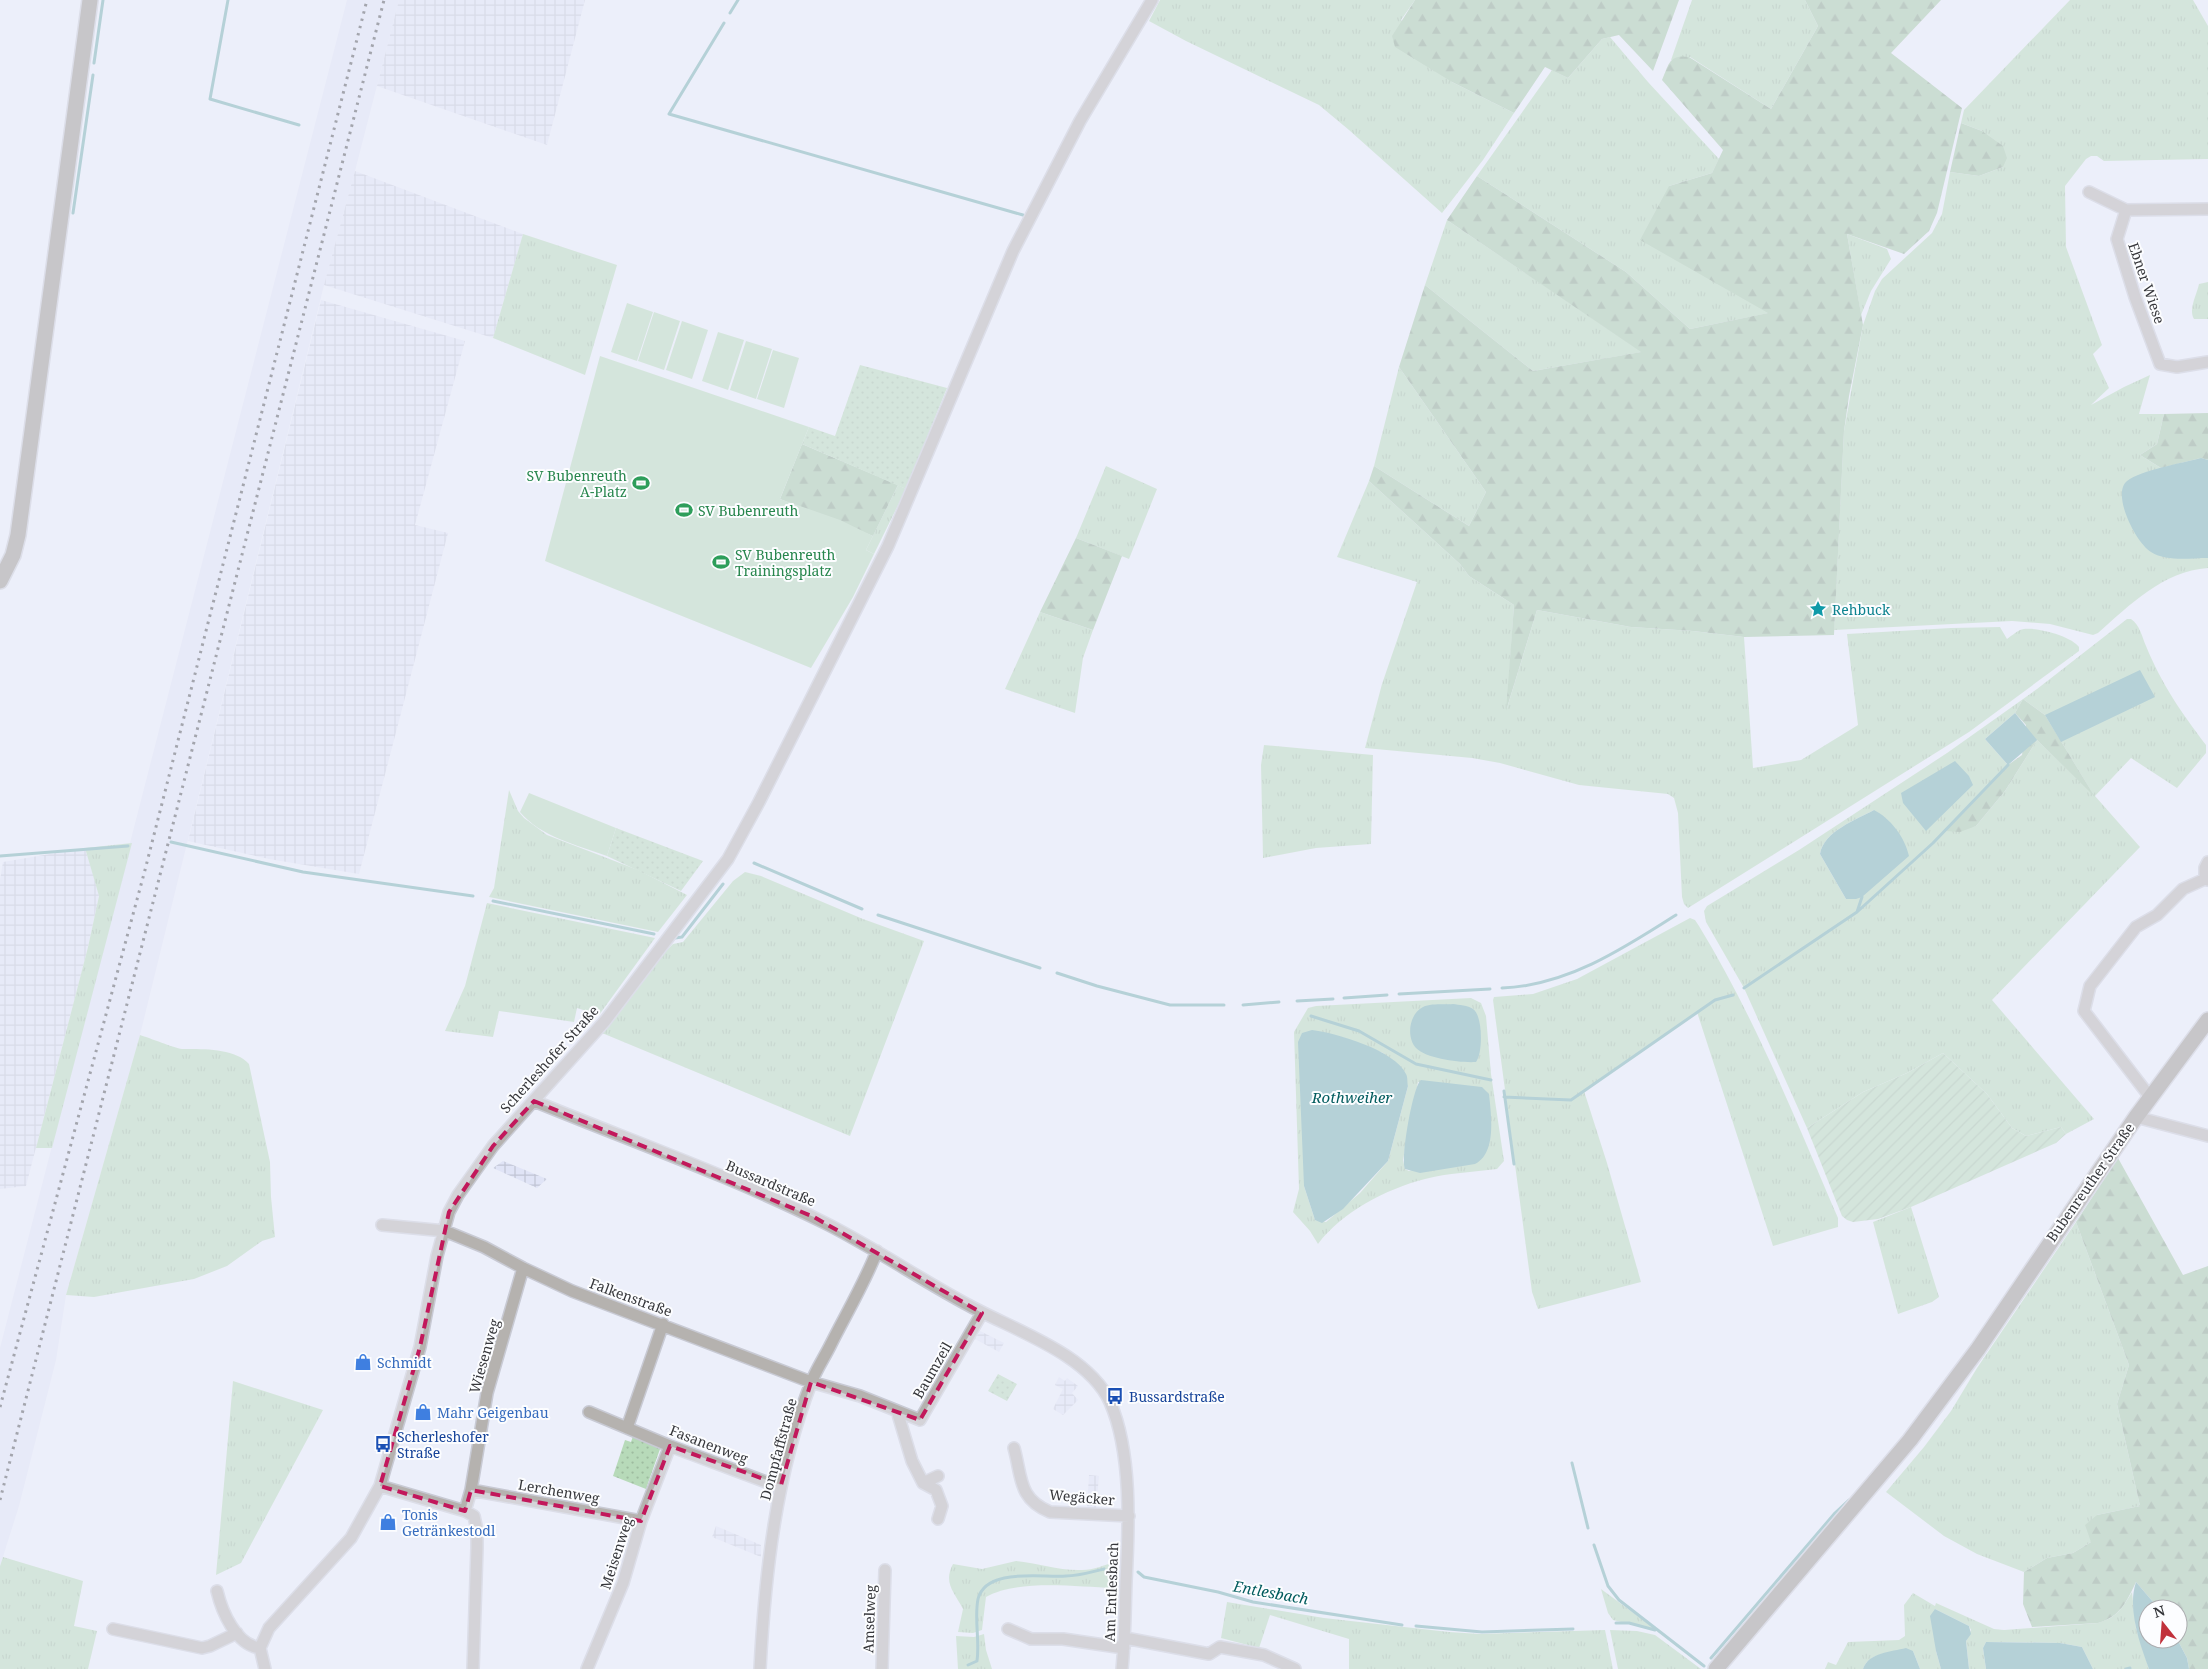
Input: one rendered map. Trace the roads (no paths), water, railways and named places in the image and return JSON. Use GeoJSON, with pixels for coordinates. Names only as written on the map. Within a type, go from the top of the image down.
{"type":"FeatureCollection","features":[{"type":"Feature","properties":{"kind":"street"},"geometry":{"type":"LineString","coordinates":[[0,581],[13,555],[18,535],[90,0]]}},
{"type":"Feature","properties":{"kind":"street","name":"Scherleshofer Straße"},"geometry":{"type":"LineString","coordinates":[[260,1648],[269,1628],[351,1538],[380,1486],[420,1347],[437,1256],[449,1212],[474,1171],[493,1146],[605,1021],[728,859],[759,802],[888,546],[1013,251],[1080,121],[1152,0]]}},
{"type":"Feature","properties":{"kind":"street"},"geometry":{"type":"LineString","coordinates":[[2089,192],[2126,210],[2208,209]]}},
{"type":"Feature","properties":{"kind":"street","name":"Ebner Wiese"},"geometry":{"type":"LineString","coordinates":[[2126,210],[2117,239],[2135,297],[2160,364],[2177,368],[2208,362]]}},
{"type":"Feature","properties":{"kind":"street"},"geometry":{"type":"LineString","coordinates":[[2150,1097],[2084,1011],[2090,986],[2136,927],[2157,915],[2183,889],[2206,879],[2205,868],[2208,862]]}},
{"type":"Feature","properties":{"kind":"street","name":"Bubenreuther Straße"},"geometry":{"type":"LineString","coordinates":[[1716,1669],[1910,1440],[1978,1349],[2136,1117],[2208,1020]]}},
{"type":"Feature","properties":{"kind":"street","name":"Bussardstraße"},"geometry":{"type":"LineString","coordinates":[[534,1101],[814,1217],[877,1251],[982,1313],[1070,1359],[1098,1382],[1109,1401],[1120,1435],[1129,1516]]}},
{"type":"Feature","properties":{"kind":"street"},"geometry":{"type":"LineString","coordinates":[[2136,1117],[2208,1136]]}},
{"type":"Feature","properties":{"kind":"street"},"geometry":{"type":"LineString","coordinates":[[382,1226],[445,1231]]}},
{"type":"Feature","properties":{"kind":"street","name":"Falkenstraße"},"geometry":{"type":"LineString","coordinates":[[445,1231],[484,1247],[523,1268],[572,1290],[811,1382]]}},
{"type":"Feature","properties":{"kind":"street","name":"Dompfaffstraße"},"geometry":{"type":"LineString","coordinates":[[760,1669],[762,1610],[781,1486],[811,1382],[867,1275],[877,1251]]}},
{"type":"Feature","properties":{"kind":"street","name":"Wiesenweg"},"geometry":{"type":"LineString","coordinates":[[465,1511],[471,1490],[487,1393],[523,1268]]}},
{"type":"Feature","properties":{"kind":"street","name":"Baumzeil"},"geometry":{"type":"LineString","coordinates":[[811,1382],[860,1396],[920,1420],[982,1313]]}},
{"type":"Feature","properties":{"kind":"street"},"geometry":{"type":"LineString","coordinates":[[627,1428],[663,1324]]}},
{"type":"Feature","properties":{"kind":"street"},"geometry":{"type":"LineString","coordinates":[[897,1411],[908,1462],[923,1483],[936,1490],[942,1506],[938,1519]]}},
{"type":"Feature","properties":{"kind":"street","name":"Fasanenweg"},"geometry":{"type":"LineString","coordinates":[[588,1412],[670,1446],[781,1486]]}},
{"type":"Feature","properties":{"kind":"street","name":"Meisenweg"},"geometry":{"type":"LineString","coordinates":[[587,1669],[598,1647],[626,1574],[641,1521],[670,1446]]}},
{"type":"Feature","properties":{"kind":"street","name":"Wegäcker"},"geometry":{"type":"LineString","coordinates":[[1014,1448],[1021,1482],[1028,1498],[1038,1507],[1050,1512],[1129,1516]]}},
{"type":"Feature","properties":{"kind":"street"},"geometry":{"type":"LineString","coordinates":[[923,1483],[938,1476]]}},
{"type":"Feature","properties":{"kind":"street"},"geometry":{"type":"LineString","coordinates":[[380,1486],[465,1511],[474,1516],[477,1530],[473,1669]]}},
{"type":"Feature","properties":{"kind":"street","name":"Lerchenweg"},"geometry":{"type":"LineString","coordinates":[[471,1490],[641,1521]]}},
{"type":"Feature","properties":{"kind":"street","name":"Am Entlesbach"},"geometry":{"type":"LineString","coordinates":[[1122,1669],[1129,1516]]}},
{"type":"Feature","properties":{"kind":"street","name":"Amselweg"},"geometry":{"type":"LineString","coordinates":[[882,1669],[885,1570]]}},
{"type":"Feature","properties":{"kind":"street"},"geometry":{"type":"LineString","coordinates":[[216,1591],[221,1606],[237,1633],[252,1647],[260,1648],[261,1659],[265,1669]]}},
{"type":"Feature","properties":{"kind":"street"},"geometry":{"type":"LineString","coordinates":[[113,1629],[202,1648],[237,1633]]}},
{"type":"Feature","properties":{"kind":"street"},"geometry":{"type":"LineString","coordinates":[[1008,1629],[1031,1639],[1124,1643],[1209,1654],[1220,1647],[1264,1655],[1295,1669]]}},
{"type":"Feature","properties":{"kind":"water"},"geometry":{"type":"Polygon","coordinates":[[[2201,458],[2208,460],[2208,558],[2179,559],[2157,555],[2145,547],[2127,518],[2122,496],[2123,487],[2127,481],[2142,473],[2201,458]]]}},
{"type":"Feature","properties":{"kind":"water"},"geometry":{"type":"Polygon","coordinates":[[[2140,670],[2155,697],[2061,742],[2045,715],[2140,670]]]}},
{"type":"Feature","properties":{"kind":"water"},"geometry":{"type":"Polygon","coordinates":[[[2015,713],[2037,740],[2008,765],[1985,739],[2015,713]]]}},
{"type":"Feature","properties":{"kind":"water"},"geometry":{"type":"Polygon","coordinates":[[[1955,761],[1969,776],[1973,785],[1926,831],[1903,803],[1901,793],[1955,761]]]}},
{"type":"Feature","properties":{"kind":"water"},"geometry":{"type":"Polygon","coordinates":[[[1874,810],[1886,818],[1896,829],[1904,842],[1909,856],[1862,897],[1846,899],[1820,854],[1823,846],[1834,833],[1850,822],[1874,810]]]}},
{"type":"Feature","properties":{"kind":"water"},"geometry":{"type":"Polygon","coordinates":[[[1453,1004],[1473,1009],[1479,1019],[1481,1043],[1476,1062],[1436,1058],[1416,1048],[1411,1038],[1410,1026],[1418,1010],[1430,1005],[1453,1004]]]}},
{"type":"Feature","properties":{"kind":"water","name":"Rothweiher"},"geometry":{"type":"Polygon","coordinates":[[[1312,1030],[1364,1044],[1390,1057],[1400,1065],[1406,1074],[1408,1086],[1388,1161],[1343,1209],[1322,1223],[1315,1220],[1304,1186],[1298,1042],[1302,1033],[1312,1030]]]}},
{"type":"Feature","properties":{"kind":"water","name":"Rothweiher"},"geometry":{"type":"Polygon","coordinates":[[[1421,1080],[1482,1087],[1489,1094],[1490,1142],[1482,1159],[1475,1164],[1420,1173],[1405,1169],[1404,1152],[1408,1123],[1414,1095],[1421,1080]]]}},
{"type":"Feature","properties":{"kind":"water"},"geometry":{"type":"Polygon","coordinates":[[[2136,1582],[2150,1599],[2138,1599],[2138,1634],[2134,1615],[2136,1582]]]}},
{"type":"Feature","properties":{"kind":"water"},"geometry":{"type":"Polygon","coordinates":[[[1935,1609],[1969,1626],[1971,1634],[1966,1641],[1969,1669],[1941,1669],[1930,1616],[1935,1609]]]}},
{"type":"Feature","properties":{"kind":"water"},"geometry":{"type":"Polygon","coordinates":[[[1986,1642],[2060,1643],[2082,1647],[2093,1669],[1986,1669],[1983,1648],[1986,1642]]]}},
{"type":"Feature","properties":{"kind":"water"},"geometry":{"type":"Polygon","coordinates":[[[1906,1648],[1913,1651],[1920,1669],[1863,1669],[1866,1663],[1875,1656],[1906,1648]]]}},
{"type":"Feature","properties":{"kind":"water"},"geometry":{"type":"Polygon","coordinates":[[[2143,1649],[2182,1649],[2187,1658],[2189,1669],[2149,1669],[2143,1649]]]}},
{"type":"Feature","properties":{"kind":"waterway"},"geometry":{"type":"LineString","coordinates":[[94,63],[103,0]]}},
{"type":"Feature","properties":{"kind":"waterway"},"geometry":{"type":"LineString","coordinates":[[228,0],[210,99],[299,125]]}},
{"type":"Feature","properties":{"kind":"waterway"},"geometry":{"type":"LineString","coordinates":[[730,13],[738,0]]}},
{"type":"Feature","properties":{"kind":"waterway"},"geometry":{"type":"LineString","coordinates":[[724,23],[669,114],[1023,215]]}},
{"type":"Feature","properties":{"kind":"waterway"},"geometry":{"type":"LineString","coordinates":[[73,213],[93,75]]}},
{"type":"Feature","properties":{"kind":"waterway"},"geometry":{"type":"LineString","coordinates":[[1857,912],[1933,843],[2008,765]]}},
{"type":"Feature","properties":{"kind":"waterway"},"geometry":{"type":"LineString","coordinates":[[171,842],[303,872],[473,896]]}},
{"type":"Feature","properties":{"kind":"waterway"},"geometry":{"type":"LineString","coordinates":[[0,856],[128,846]]}},
{"type":"Feature","properties":{"kind":"waterway"},"geometry":{"type":"LineString","coordinates":[[754,863],[862,909]]}},
{"type":"Feature","properties":{"kind":"waterway"},"geometry":{"type":"LineString","coordinates":[[675,938],[682,937],[723,884]]}},
{"type":"Feature","properties":{"kind":"waterway"},"geometry":{"type":"LineString","coordinates":[[1744,988],[1857,912],[1862,897]]}},
{"type":"Feature","properties":{"kind":"waterway"},"geometry":{"type":"LineString","coordinates":[[493,901],[654,934]]}},
{"type":"Feature","properties":{"kind":"waterway"},"geometry":{"type":"LineString","coordinates":[[878,915],[1040,968]]}},
{"type":"Feature","properties":{"kind":"waterway"},"geometry":{"type":"LineString","coordinates":[[1502,988],[1526,986],[1549,981],[1593,964],[1615,953],[1676,915]]}},
{"type":"Feature","properties":{"kind":"waterway"},"geometry":{"type":"LineString","coordinates":[[1057,973],[1097,986],[1170,1005],[1224,1005]]}},
{"type":"Feature","properties":{"kind":"waterway"},"geometry":{"type":"LineString","coordinates":[[1399,994],[1490,989]]}},
{"type":"Feature","properties":{"kind":"waterway"},"geometry":{"type":"LineString","coordinates":[[1344,998],[1387,995]]}},
{"type":"Feature","properties":{"kind":"waterway"},"geometry":{"type":"LineString","coordinates":[[1504,1097],[1571,1100],[1715,1000],[1733,995]]}},
{"type":"Feature","properties":{"kind":"waterway"},"geometry":{"type":"LineString","coordinates":[[1297,1001],[1333,999]]}},
{"type":"Feature","properties":{"kind":"waterway"},"geometry":{"type":"LineString","coordinates":[[1243,1005],[1279,1002]]}},
{"type":"Feature","properties":{"kind":"waterway"},"geometry":{"type":"LineString","coordinates":[[1311,1016],[1359,1031],[1416,1064],[1491,1080]]}},
{"type":"Feature","properties":{"kind":"waterway"},"geometry":{"type":"LineString","coordinates":[[1504,1091],[1514,1164]]}},
{"type":"Feature","properties":{"kind":"waterway"},"geometry":{"type":"LineString","coordinates":[[1572,1463],[1588,1528]]}},
{"type":"Feature","properties":{"kind":"waterway"},"geometry":{"type":"LineString","coordinates":[[1711,1658],[1835,1513],[1849,1500]]}},
{"type":"Feature","properties":{"kind":"waterway"},"geometry":{"type":"LineString","coordinates":[[1594,1545],[1608,1586],[1619,1600],[1704,1666]]}},
{"type":"Feature","properties":{"kind":"waterway","name":"Entlesbach"},"geometry":{"type":"LineString","coordinates":[[968,1665],[977,1661],[978,1599],[983,1589],[992,1582],[1016,1576],[1071,1576],[1104,1569]]}},
{"type":"Feature","properties":{"kind":"waterway","name":"Entlesbach"},"geometry":{"type":"LineString","coordinates":[[1138,1572],[1144,1577],[1218,1592],[1253,1602],[1402,1625]]}},
{"type":"Feature","properties":{"kind":"waterway"},"geometry":{"type":"LineString","coordinates":[[1616,1623],[1629,1623],[1655,1630]]}},
{"type":"Feature","properties":{"kind":"waterway"},"geometry":{"type":"LineString","coordinates":[[1416,1626],[1482,1632],[1573,1629]]}},
{"type":"Feature","properties":{"kind":"waterway"},"geometry":{"type":"LineString","coordinates":[[2126,1669],[2130,1668]]}},
{"type":"Feature","properties":{"kind":"railway"},"geometry":{"type":"LineString","coordinates":[[0,1407],[145,870],[367,0]]}},
{"type":"Feature","properties":{"kind":"railway"},"geometry":{"type":"LineString","coordinates":[[0,1500],[384,0]]}},
{"type":"Feature","properties":{"kind":"place","name":"SV Bubenreuth A-Platz"},"geometry":{"type":"Point","coordinates":[641,483]}},
{"type":"Feature","properties":{"kind":"place","name":"SV Bubenreuth"},"geometry":{"type":"Point","coordinates":[684,510]}},
{"type":"Feature","properties":{"kind":"place","name":"SV Bubenreuth Trainingsplatz"},"geometry":{"type":"Point","coordinates":[721,562]}},
{"type":"Feature","properties":{"kind":"place","name":"Rehbuck"},"geometry":{"type":"Point","coordinates":[1818,609]}},
{"type":"Feature","properties":{"kind":"place","name":"Schmidt"},"geometry":{"type":"Point","coordinates":[363,1362]}},
{"type":"Feature","properties":{"kind":"place","name":"Bussardstraße"},"geometry":{"type":"Point","coordinates":[1115,1396]}},
{"type":"Feature","properties":{"kind":"place","name":"Mahr Geigenbau"},"geometry":{"type":"Point","coordinates":[423,1412]}},
{"type":"Feature","properties":{"kind":"place","name":"Scherleshofer Straße"},"geometry":{"type":"Point","coordinates":[383,1444]}},
{"type":"Feature","properties":{"kind":"place","name":"Tonis Getränkestodl"},"geometry":{"type":"Point","coordinates":[388,1522]}}]}
